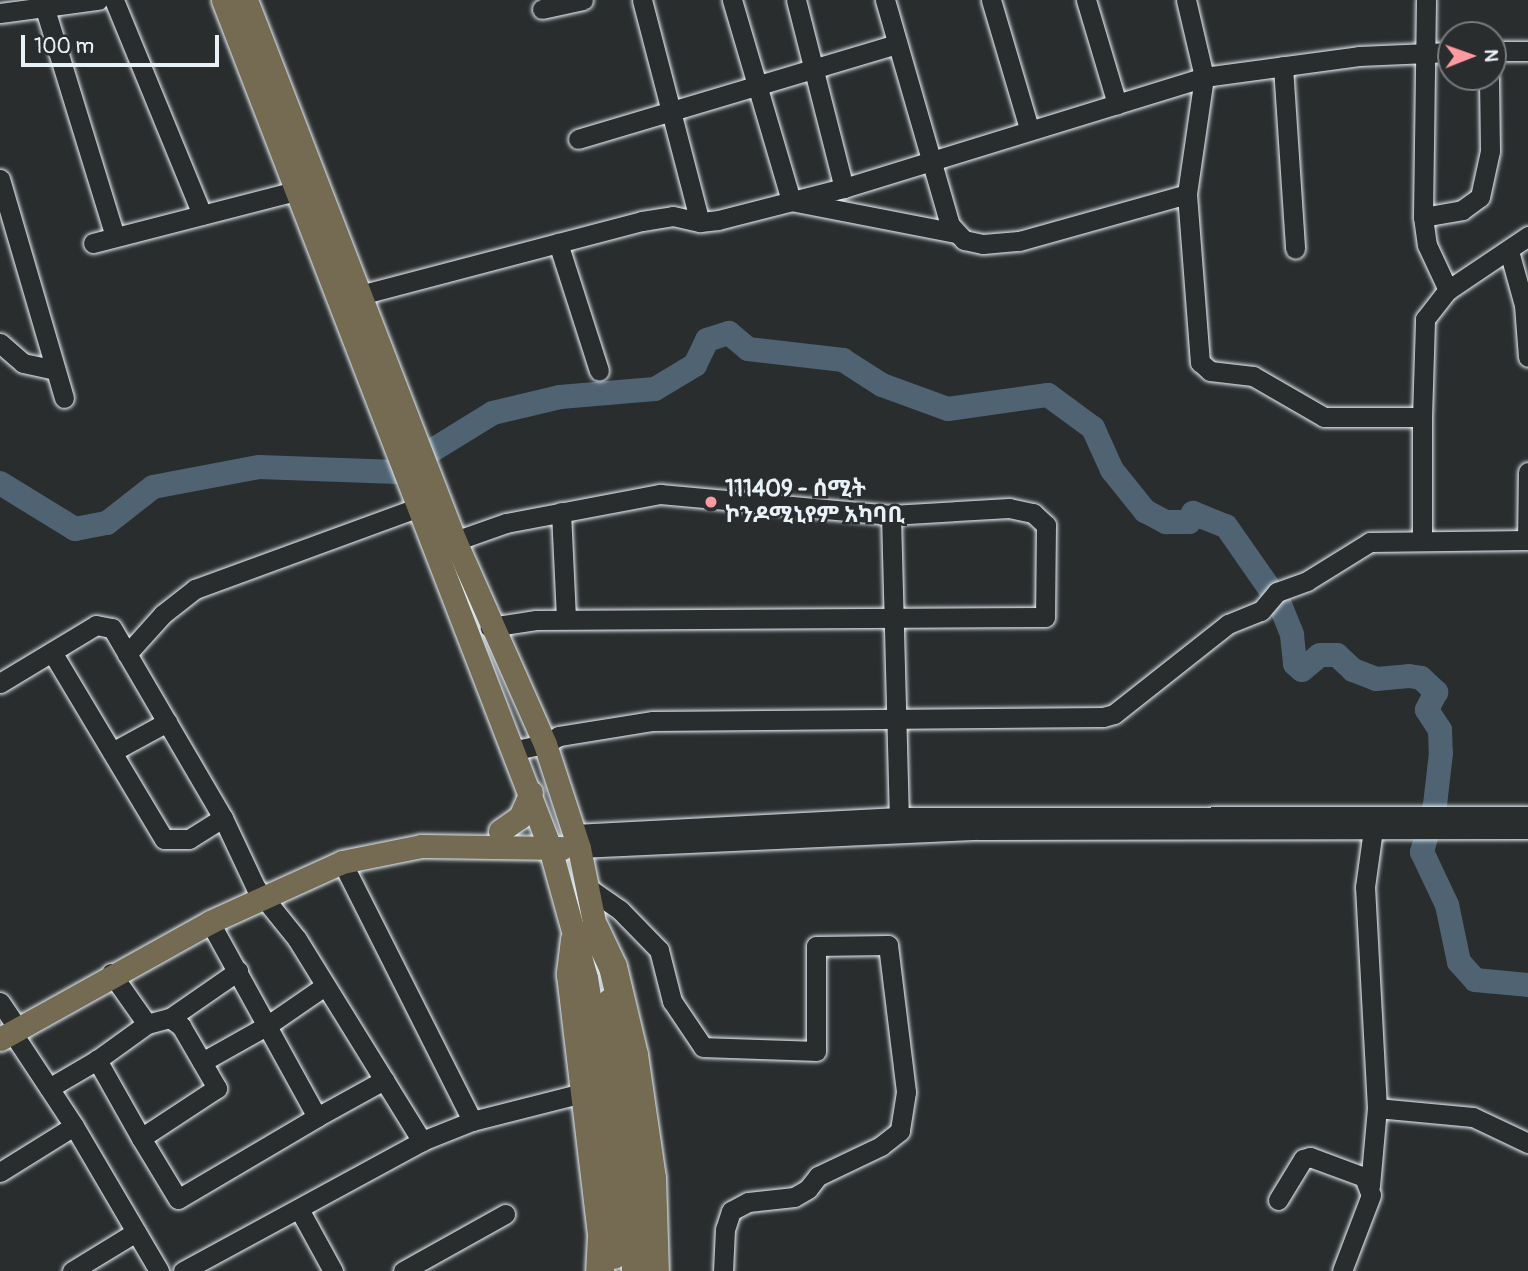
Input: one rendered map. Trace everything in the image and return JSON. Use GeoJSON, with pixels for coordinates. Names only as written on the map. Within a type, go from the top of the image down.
{"type":"FeatureCollection","features":[{"type":"Feature","properties":{"kind":"highway"},"geometry":{"type":"LineString","coordinates":[[585,934],[571,975],[587,1093],[601,1237],[600,1271]]}},
{"type":"Feature","properties":{"kind":"highway"},"geometry":{"type":"LineString","coordinates":[[585,934],[612,967],[634,1055],[652,1178],[655,1271]]}},
{"type":"Feature","properties":{"kind":"main road"},"geometry":{"type":"LineString","coordinates":[[223,0],[296,191],[420,480],[454,541],[490,627],[545,744],[577,841],[587,887],[585,934]]}},
{"type":"Feature","properties":{"kind":"main road"},"geometry":{"type":"LineString","coordinates":[[246,0],[360,295],[408,450]]}},
{"type":"Feature","properties":{"kind":"main road"},"geometry":{"type":"LineString","coordinates":[[420,480],[419,507],[516,750],[585,934],[622,1084],[633,1271]]}},
{"type":"Feature","properties":{"kind":"main road"},"geometry":{"type":"LineString","coordinates":[[499,831],[520,817],[530,792]]}},
{"type":"Feature","properties":{"kind":"main road"},"geometry":{"type":"LineString","coordinates":[[5,1024],[210,922],[336,852],[445,832],[499,831],[548,840]]}},
{"type":"Feature","properties":{"kind":"main road"},"geometry":{"type":"LineString","coordinates":[[5,1024],[157,933],[342,862],[421,846],[577,841]]}},
{"type":"Feature","properties":{"kind":"main road"},"geometry":{"type":"LineString","coordinates":[[595,976],[615,1223],[614,1271]]}},
{"type":"Feature","properties":{"kind":"street"},"geometry":{"type":"LineString","coordinates":[[0,13],[98,0]]}},
{"type":"Feature","properties":{"kind":"street"},"geometry":{"type":"LineString","coordinates":[[114,0],[202,215]]}},
{"type":"Feature","properties":{"kind":"street"},"geometry":{"type":"LineString","coordinates":[[542,9],[583,0]]}},
{"type":"Feature","properties":{"kind":"street"},"geometry":{"type":"LineString","coordinates":[[642,0],[669,114],[700,222]]}},
{"type":"Feature","properties":{"kind":"street"},"geometry":{"type":"LineString","coordinates":[[732,0],[791,201]]}},
{"type":"Feature","properties":{"kind":"street"},"geometry":{"type":"LineString","coordinates":[[796,0],[844,188]]}},
{"type":"Feature","properties":{"kind":"street"},"geometry":{"type":"LineString","coordinates":[[885,0],[929,160],[955,233]]}},
{"type":"Feature","properties":{"kind":"street"},"geometry":{"type":"LineString","coordinates":[[991,0],[1029,128]]}},
{"type":"Feature","properties":{"kind":"street"},"geometry":{"type":"LineString","coordinates":[[1086,0],[1117,104]]}},
{"type":"Feature","properties":{"kind":"street"},"geometry":{"type":"LineString","coordinates":[[1426,0],[1428,53],[1423,217],[1427,245],[1448,290]]}},
{"type":"Feature","properties":{"kind":"street"},"geometry":{"type":"LineString","coordinates":[[1192,2],[1204,77],[1188,194],[1200,362],[1210,371],[1253,376],[1324,417],[1422,417]]}},
{"type":"Feature","properties":{"kind":"street"},"geometry":{"type":"LineString","coordinates":[[45,9],[115,236]]}},
{"type":"Feature","properties":{"kind":"street"},"geometry":{"type":"LineString","coordinates":[[578,139],[897,44]]}},
{"type":"Feature","properties":{"kind":"street"},"geometry":{"type":"LineString","coordinates":[[1507,51],[1528,51]]}},
{"type":"Feature","properties":{"kind":"street"},"geometry":{"type":"LineString","coordinates":[[360,295],[673,216],[700,222],[844,188],[1029,128],[1204,77],[1283,66],[1437,53]]}},
{"type":"Feature","properties":{"kind":"street"},"geometry":{"type":"LineString","coordinates":[[1283,66],[1295,250]]}},
{"type":"Feature","properties":{"kind":"street"},"geometry":{"type":"LineString","coordinates":[[1423,217],[1462,210],[1480,197],[1490,151],[1489,91]]}},
{"type":"Feature","properties":{"kind":"street"},"geometry":{"type":"LineString","coordinates":[[0,179],[64,398]]}},
{"type":"Feature","properties":{"kind":"street"},"geometry":{"type":"LineString","coordinates":[[93,243],[296,191]]}},
{"type":"Feature","properties":{"kind":"street"},"geometry":{"type":"LineString","coordinates":[[791,201],[955,233],[983,244],[1018,241],[1188,194]]}},
{"type":"Feature","properties":{"kind":"street"},"geometry":{"type":"LineString","coordinates":[[1422,541],[1425,320],[1448,290],[1528,236]]}},
{"type":"Feature","properties":{"kind":"street"},"geometry":{"type":"LineString","coordinates":[[558,243],[599,371]]}},
{"type":"Feature","properties":{"kind":"street"},"geometry":{"type":"LineString","coordinates":[[1509,251],[1524,305],[1528,357]]}},
{"type":"Feature","properties":{"kind":"street"},"geometry":{"type":"LineString","coordinates":[[0,342],[23,363],[55,370]]}},
{"type":"Feature","properties":{"kind":"street"},"geometry":{"type":"LineString","coordinates":[[516,750],[545,744],[559,736],[653,721],[1114,714],[1228,624],[1261,611],[1277,592],[1307,582],[1370,542],[1528,540],[1528,472]]}},
{"type":"Feature","properties":{"kind":"street"},"geometry":{"type":"LineString","coordinates":[[454,541],[506,523],[561,512],[687,494],[891,515],[1009,508],[1033,513],[1046,525],[1045,617],[566,619],[490,627]]}},
{"type":"Feature","properties":{"kind":"street"},"geometry":{"type":"LineString","coordinates":[[127,654],[163,614],[195,589],[231,572],[419,507]]}},
{"type":"Feature","properties":{"kind":"street"},"geometry":{"type":"LineString","coordinates":[[561,512],[566,619]]}},
{"type":"Feature","properties":{"kind":"street"},"geometry":{"type":"LineString","coordinates":[[891,515],[899,825]]}},
{"type":"Feature","properties":{"kind":"street"},"geometry":{"type":"LineString","coordinates":[[3,675],[104,624],[112,628],[223,818],[261,892],[422,1141]]}},
{"type":"Feature","properties":{"kind":"street"},"geometry":{"type":"LineString","coordinates":[[52,652],[164,839],[189,839],[223,818]]}},
{"type":"Feature","properties":{"kind":"street"},"geometry":{"type":"LineString","coordinates":[[113,752],[167,722]]}},
{"type":"Feature","properties":{"kind":"street"},"geometry":{"type":"LineString","coordinates":[[577,841],[899,825],[1443,822],[1528,816]]}},
{"type":"Feature","properties":{"kind":"street"},"geometry":{"type":"LineString","coordinates":[[899,825],[1373,829],[1408,822]]}},
{"type":"Feature","properties":{"kind":"street"},"geometry":{"type":"LineString","coordinates":[[1443,822],[1528,829]]}},
{"type":"Feature","properties":{"kind":"street"},"geometry":{"type":"LineString","coordinates":[[1342,1271],[1371,1195],[1377,1108],[1365,887],[1373,829]]}},
{"type":"Feature","properties":{"kind":"street"},"geometry":{"type":"LineString","coordinates":[[342,862],[472,1121]]}},
{"type":"Feature","properties":{"kind":"street"},"geometry":{"type":"LineString","coordinates":[[587,887],[620,910],[659,950],[672,1001],[703,1047],[816,1051],[816,946],[888,945],[906,1092],[901,1131],[881,1146],[818,1176],[808,1189],[794,1197],[748,1202],[731,1211],[725,1229],[723,1271]]}},
{"type":"Feature","properties":{"kind":"street"},"geometry":{"type":"LineString","coordinates":[[210,922],[317,1117]]}},
{"type":"Feature","properties":{"kind":"street"},"geometry":{"type":"LineString","coordinates":[[49,1088],[97,1060],[147,1024],[170,1018],[238,971]]}},
{"type":"Feature","properties":{"kind":"street"},"geometry":{"type":"LineString","coordinates":[[111,973],[147,1024]]}},
{"type":"Feature","properties":{"kind":"street"},"geometry":{"type":"LineString","coordinates":[[202,1062],[268,1025],[323,987]]}},
{"type":"Feature","properties":{"kind":"street"},"geometry":{"type":"LineString","coordinates":[[141,1138],[217,1088],[181,1026],[170,1018]]}},
{"type":"Feature","properties":{"kind":"street"},"geometry":{"type":"LineString","coordinates":[[5,1024],[74,1126],[159,1271]]}},
{"type":"Feature","properties":{"kind":"street"},"geometry":{"type":"LineString","coordinates":[[97,1060],[178,1199],[384,1080]]}},
{"type":"Feature","properties":{"kind":"street"},"geometry":{"type":"LineString","coordinates":[[183,1271],[422,1141],[472,1121],[587,1093]]}},
{"type":"Feature","properties":{"kind":"street"},"geometry":{"type":"LineString","coordinates":[[1377,1108],[1472,1117],[1528,1143]]}},
{"type":"Feature","properties":{"kind":"street"},"geometry":{"type":"LineString","coordinates":[[0,1172],[74,1126]]}},
{"type":"Feature","properties":{"kind":"street"},"geometry":{"type":"LineString","coordinates":[[1278,1200],[1303,1159],[1310,1157],[1364,1177],[1370,1186]]}},
{"type":"Feature","properties":{"kind":"street"},"geometry":{"type":"LineString","coordinates":[[299,1209],[333,1271]]}},
{"type":"Feature","properties":{"kind":"street"},"geometry":{"type":"LineString","coordinates":[[403,1271],[505,1214]]}},
{"type":"Feature","properties":{"kind":"street"},"geometry":{"type":"LineString","coordinates":[[72,1271],[136,1232]]}},
{"type":"Feature","properties":{"kind":"waterway"},"geometry":{"type":"LineString","coordinates":[[0,483],[75,529],[107,523],[153,487],[259,467],[397,472],[493,413],[560,397],[655,389],[695,365],[707,340],[729,333],[748,349],[843,360],[882,385],[948,409],[1048,395],[1093,428],[1112,470],[1145,511],[1166,522],[1189,522],[1193,513],[1226,526],[1279,602],[1292,635],[1295,664],[1302,670],[1320,655],[1337,655],[1353,670],[1376,679],[1409,676],[1421,678],[1436,692],[1427,710],[1440,730],[1441,753],[1435,805],[1422,852],[1447,905],[1459,962],[1475,980],[1528,985]]}},
{"type":"Feature","properties":{"kind":"place","name":"111409 - ሰሚት ኮንዶሚኒየም አካባቢ"},"geometry":{"type":"Point","coordinates":[711,502]}}]}
